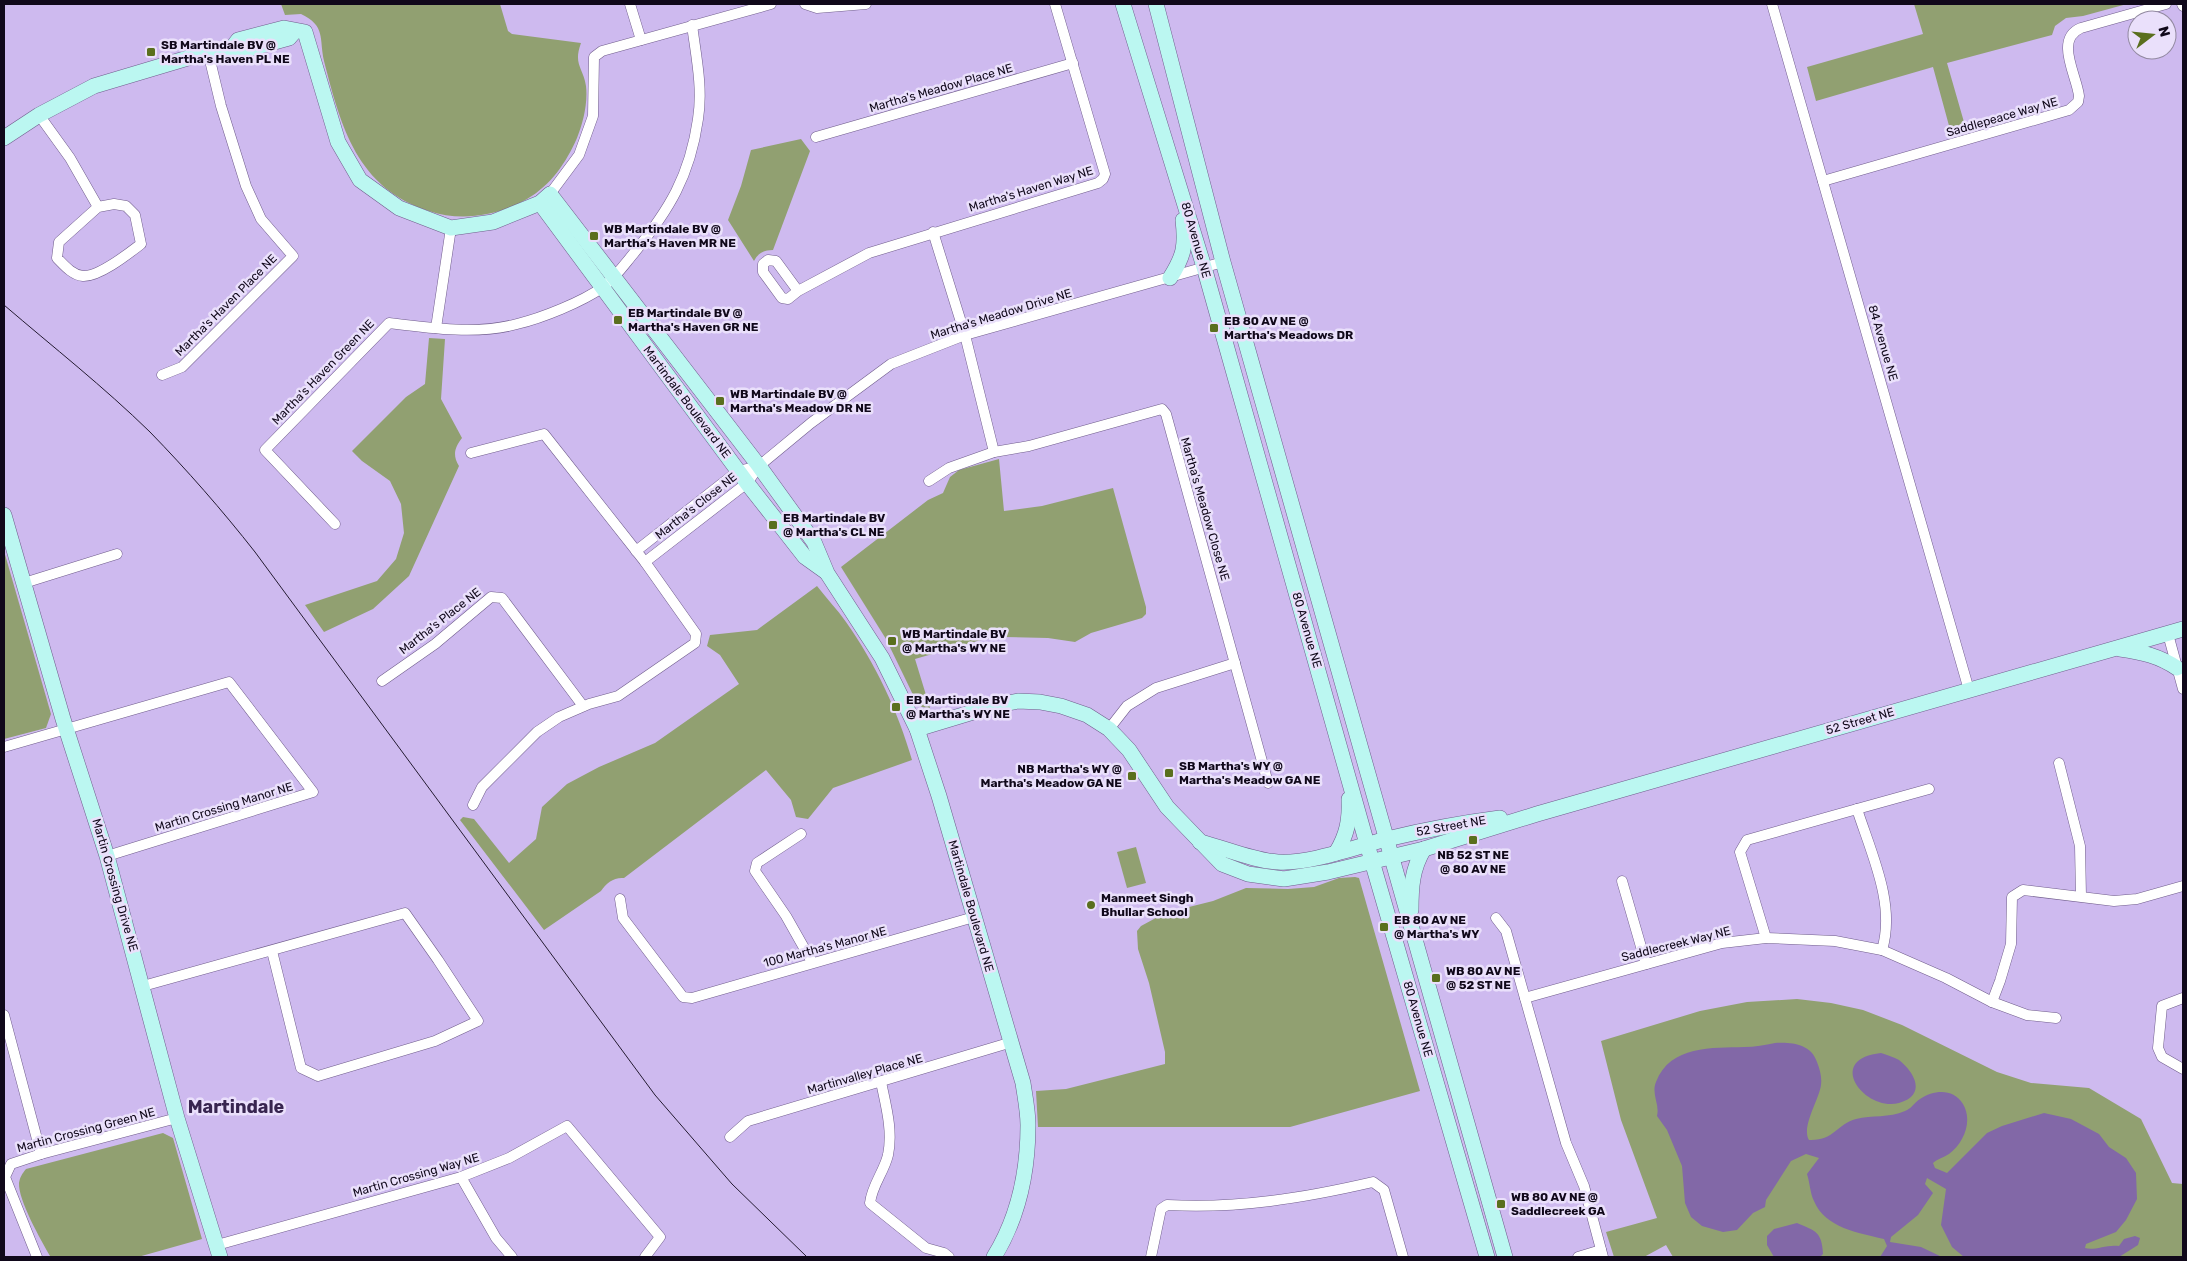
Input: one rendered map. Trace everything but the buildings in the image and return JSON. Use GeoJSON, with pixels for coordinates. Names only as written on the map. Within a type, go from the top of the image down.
{"type":"FeatureCollection","features":[{"type":"Feature","properties":{"kind":"street"},"geometry":{"type":"LineString","coordinates":[[630,4],[641,40]]}},
{"type":"Feature","properties":{"kind":"street"},"geometry":{"type":"LineString","coordinates":[[4,138],[39,115],[94,86],[208,52],[232,48],[238,40],[284,28],[305,32],[338,142],[360,180],[399,208],[451,228],[493,222],[545,199],[580,155],[594,116],[594,57],[602,51],[771,4]]}},
{"type":"Feature","properties":{"kind":"street"},"geometry":{"type":"LineString","coordinates":[[805,4],[817,8],[866,4]]}},
{"type":"Feature","properties":{"kind":"street","name":"Martha's Haven Way NE"},"geometry":{"type":"LineString","coordinates":[[933,232],[1103,180],[1105,174],[1055,4]]}},
{"type":"Feature","properties":{"kind":"street","name":"80 Avenue NE"},"geometry":{"type":"LineString","coordinates":[[1123,4],[1204,267],[1372,862],[1487,1257]]}},
{"type":"Feature","properties":{"kind":"street","name":"80 Avenue NE"},"geometry":{"type":"LineString","coordinates":[[1156,4],[1223,262],[1505,1257]]}},
{"type":"Feature","properties":{"kind":"street","name":"84 Avenue NE"},"geometry":{"type":"LineString","coordinates":[[1772,4],[1969,690]]}},
{"type":"Feature","properties":{"kind":"street","name":"Saddlepeace Way NE"},"geometry":{"type":"LineString","coordinates":[[1823,180],[2069,110],[2078,102],[2079,96],[2069,54],[2068,39],[2071,34],[2081,28],[2166,4]]}},
{"type":"Feature","properties":{"kind":"street","name":"Martha's Haven Green NE"},"geometry":{"type":"LineString","coordinates":[[335,524],[265,450],[389,323],[436,328],[485,328],[516,325],[557,311],[602,288],[614,278],[657,225],[675,196],[689,163],[698,118],[699,74],[692,25]]}},
{"type":"Feature","properties":{"kind":"street","name":"Martha's Haven Place NE"},"geometry":{"type":"LineString","coordinates":[[162,375],[182,367],[293,256],[261,219],[246,186],[221,106],[208,52]]}},
{"type":"Feature","properties":{"kind":"street","name":"Martha's Meadow Place NE"},"geometry":{"type":"LineString","coordinates":[[816,137],[1073,63]]}},
{"type":"Feature","properties":{"kind":"street"},"geometry":{"type":"LineString","coordinates":[[39,115],[70,158],[98,207]]}},
{"type":"Feature","properties":{"kind":"street"},"geometry":{"type":"LineString","coordinates":[[1170,278],[1185,251],[1180,186]]}},
{"type":"Feature","properties":{"kind":"street","name":"Martindale Boulevard NE"},"geometry":{"type":"LineString","coordinates":[[545,199],[614,278],[814,542],[827,573],[882,658],[917,729],[939,796],[1023,1083],[1028,1124],[1023,1181],[1003,1242],[994,1257]]}},
{"type":"Feature","properties":{"kind":"street","name":"Martindale Boulevard NE"},"geometry":{"type":"LineString","coordinates":[[545,199],[602,288],[743,477],[805,557],[827,573]]}},
{"type":"Feature","properties":{"kind":"street"},"geometry":{"type":"LineString","coordinates":[[114,204],[126,206],[135,216],[140,244],[127,255],[100,271],[84,277],[73,273],[58,258],[59,242],[98,207],[114,204]]}},
{"type":"Feature","properties":{"kind":"street"},"geometry":{"type":"LineString","coordinates":[[436,328],[451,228]]}},
{"type":"Feature","properties":{"kind":"street"},"geometry":{"type":"LineString","coordinates":[[798,291],[869,253],[933,232],[965,335],[994,452],[949,468],[929,480]]}},
{"type":"Feature","properties":{"kind":"street","name":"Martha's Meadow Drive NE"},"geometry":{"type":"LineString","coordinates":[[758,466],[811,423],[891,364],[965,335],[1223,262]]}},
{"type":"Feature","properties":{"kind":"street","name":"Martha's Meadow Close NE"},"geometry":{"type":"LineString","coordinates":[[994,452],[1029,446],[1162,410],[1166,414],[1268,783]]}},
{"type":"Feature","properties":{"kind":"street"},"geometry":{"type":"LineString","coordinates":[[471,453],[544,434],[645,562],[696,634],[695,642],[618,696],[583,706],[559,717],[537,732],[482,787],[473,805]]}},
{"type":"Feature","properties":{"kind":"street","name":"Martha's Close NE"},"geometry":{"type":"LineString","coordinates":[[636,551],[758,466]]}},
{"type":"Feature","properties":{"kind":"street","name":"Martha's Close NE"},"geometry":{"type":"LineString","coordinates":[[645,562],[743,477]]}},
{"type":"Feature","properties":{"kind":"street","name":"Martin Crossing Drive NE"},"geometry":{"type":"LineString","coordinates":[[4,515],[67,729],[107,856],[177,1118],[218,1251]]}},
{"type":"Feature","properties":{"kind":"street"},"geometry":{"type":"LineString","coordinates":[[24,583],[117,554]]}},
{"type":"Feature","properties":{"kind":"street","name":"Martha's Place NE"},"geometry":{"type":"LineString","coordinates":[[382,680],[436,644],[491,597],[502,598],[583,706]]}},
{"type":"Feature","properties":{"kind":"street","name":"52 Street NE"},"geometry":{"type":"LineString","coordinates":[[917,729],[993,706],[1018,701],[1040,702],[1061,706],[1087,715],[1109,729],[1129,750],[1167,806],[1199,842],[1222,864],[1248,874],[1284,879],[1328,872],[1424,849],[1537,814],[2183,629]]}},
{"type":"Feature","properties":{"kind":"street"},"geometry":{"type":"LineString","coordinates":[[2168,634],[2183,689]]}},
{"type":"Feature","properties":{"kind":"street"},"geometry":{"type":"LineString","coordinates":[[2116,648],[2149,653],[2177,668]]}},
{"type":"Feature","properties":{"kind":"street"},"geometry":{"type":"LineString","coordinates":[[1109,729],[1127,706],[1156,688],[1234,663]]}},
{"type":"Feature","properties":{"kind":"street","name":"Martin Crossing Manor NE"},"geometry":{"type":"LineString","coordinates":[[67,729],[229,682],[313,792],[107,856]]}},
{"type":"Feature","properties":{"kind":"street"},"geometry":{"type":"LineString","coordinates":[[4,747],[67,729]]}},
{"type":"Feature","properties":{"kind":"street"},"geometry":{"type":"LineString","coordinates":[[2059,763],[2080,846],[2081,896]]}},
{"type":"Feature","properties":{"kind":"street"},"geometry":{"type":"LineString","coordinates":[[1336,853],[1345,839],[1349,821],[1347,773]]}},
{"type":"Feature","properties":{"kind":"street"},"geometry":{"type":"LineString","coordinates":[[1766,938],[1740,852],[1746,840],[1929,789]]}},
{"type":"Feature","properties":{"kind":"street"},"geometry":{"type":"LineString","coordinates":[[1857,809],[1882,890],[1887,916],[1887,934],[1882,950]]}},
{"type":"Feature","properties":{"kind":"street","name":"52 Street NE"},"geometry":{"type":"LineString","coordinates":[[1199,842],[1226,848],[1257,860],[1279,862],[1336,853],[1451,824],[1537,814]]}},
{"type":"Feature","properties":{"kind":"street"},"geometry":{"type":"LineString","coordinates":[[802,834],[757,863],[755,871],[786,916],[812,962]]}},
{"type":"Feature","properties":{"kind":"street"},"geometry":{"type":"LineString","coordinates":[[1411,927],[1411,883],[1414,867],[1424,849]]}},
{"type":"Feature","properties":{"kind":"street"},"geometry":{"type":"LineString","coordinates":[[1622,881],[1646,964]]}},
{"type":"Feature","properties":{"kind":"street"},"geometry":{"type":"LineString","coordinates":[[1992,1002],[2011,944],[2012,897],[2023,890],[2114,901],[2137,899],[2183,886]]}},
{"type":"Feature","properties":{"kind":"street","name":"100 Martha's Manor NE"},"geometry":{"type":"LineString","coordinates":[[620,899],[623,918],[683,997],[692,998],[974,917]]}},
{"type":"Feature","properties":{"kind":"street"},"geometry":{"type":"LineString","coordinates":[[143,986],[404,913],[478,1021],[435,1041],[318,1076],[301,1068],[272,951]]}},
{"type":"Feature","properties":{"kind":"street"},"geometry":{"type":"LineString","coordinates":[[1496,918],[1506,931],[1566,1143],[1584,1186],[1602,1254],[1578,1257]]}},
{"type":"Feature","properties":{"kind":"street","name":"Saddlecreek Way NE"},"geometry":{"type":"LineString","coordinates":[[1525,998],[1722,943],[1766,938],[1835,941],[1882,950],[1992,1002],[2027,1015],[2056,1018]]}},
{"type":"Feature","properties":{"kind":"street"},"geometry":{"type":"LineString","coordinates":[[2183,998],[2162,1006],[2158,1048],[2162,1057],[2183,1069]]}},
{"type":"Feature","properties":{"kind":"street"},"geometry":{"type":"LineString","coordinates":[[4,1015],[41,1154]]}},
{"type":"Feature","properties":{"kind":"street","name":"Martinvalley Place NE"},"geometry":{"type":"LineString","coordinates":[[730,1137],[748,1120],[1012,1042]]}},
{"type":"Feature","properties":{"kind":"street"},"geometry":{"type":"LineString","coordinates":[[880,1082],[889,1120],[888,1156],[872,1191],[870,1203],[929,1253],[944,1253],[949,1257]]}},
{"type":"Feature","properties":{"kind":"street","name":"Martin Crossing Green NE"},"geometry":{"type":"LineString","coordinates":[[37,1257],[5,1177],[11,1164],[41,1154],[177,1118]]}},
{"type":"Feature","properties":{"kind":"street","name":"Martin Crossing Way NE"},"geometry":{"type":"LineString","coordinates":[[218,1251],[461,1177],[509,1158],[567,1126],[660,1237],[645,1257]]}},
{"type":"Feature","properties":{"kind":"street"},"geometry":{"type":"LineString","coordinates":[[461,1177],[496,1238],[512,1257]]}},
{"type":"Feature","properties":{"kind":"street"},"geometry":{"type":"LineString","coordinates":[[1151,1257],[1161,1209],[1167,1205],[1256,1204],[1318,1195],[1373,1182],[1384,1190],[1403,1257]]}},
{"type":"Feature","properties":{"kind":"green space"},"geometry":{"type":"Polygon","coordinates":[[[281,4],[500,4],[508,31],[512,34],[581,43],[578,61],[585,80],[586,99],[581,126],[573,147],[557,173],[543,187],[527,199],[504,210],[479,216],[454,216],[429,211],[405,201],[385,187],[369,171],[356,152],[337,109],[324,61],[318,28],[301,14],[285,15],[281,4]]]}},
{"type":"Feature","properties":{"kind":"green space"},"geometry":{"type":"Polygon","coordinates":[[[1914,4],[2127,4],[2083,16],[2066,18],[2055,26],[2052,35],[1947,63],[1966,129],[1951,133],[1933,67],[1816,101],[1807,67],[1923,34],[1914,4]]]}},
{"type":"Feature","properties":{"kind":"green space"},"geometry":{"type":"Polygon","coordinates":[[[801,139],[810,151],[773,250],[762,252],[754,261],[728,220],[741,186],[751,150],[801,139]]]}},
{"type":"Feature","properties":{"kind":"green space"},"geometry":{"type":"Polygon","coordinates":[[[429,338],[445,339],[441,399],[462,438],[455,451],[459,466],[409,576],[373,609],[324,632],[305,605],[377,581],[396,559],[404,533],[401,504],[390,481],[362,461],[352,451],[406,397],[425,384],[429,338]]]}},
{"type":"Feature","properties":{"kind":"green space"},"geometry":{"type":"Polygon","coordinates":[[[999,459],[1004,511],[1042,506],[1113,488],[1146,607],[1146,614],[1142,618],[1091,633],[1075,642],[1048,638],[1004,637],[981,640],[915,659],[930,708],[922,707],[917,703],[886,639],[841,567],[928,500],[943,493],[950,477],[959,470],[999,459]]]}},
{"type":"Feature","properties":{"kind":"green space"},"geometry":{"type":"Polygon","coordinates":[[[4,551],[51,714],[46,728],[4,739],[4,551]]]}},
{"type":"Feature","properties":{"kind":"green space"},"geometry":{"type":"Polygon","coordinates":[[[817,586],[846,622],[867,654],[893,706],[912,760],[833,788],[808,819],[796,817],[791,800],[766,770],[624,878],[617,878],[611,881],[601,891],[544,930],[460,820],[463,817],[474,819],[509,863],[536,839],[542,807],[567,784],[599,767],[655,743],[739,684],[720,655],[707,646],[710,635],[757,630],[817,586]]]}},
{"type":"Feature","properties":{"kind":"green space"},"geometry":{"type":"Polygon","coordinates":[[[1136,847],[1146,883],[1127,888],[1117,852],[1136,847]]]}},
{"type":"Feature","properties":{"kind":"green space"},"geometry":{"type":"Polygon","coordinates":[[[1339,878],[1359,878],[1420,1091],[1290,1127],[1038,1127],[1036,1091],[1066,1089],[1165,1064],[1165,1052],[1149,983],[1138,949],[1137,931],[1141,926],[1165,913],[1213,901],[1246,888],[1288,889],[1314,887],[1339,878]]]}},
{"type":"Feature","properties":{"kind":"green space"},"geometry":{"type":"Polygon","coordinates":[[[1797,999],[1831,1003],[1863,1010],[1902,1025],[1997,1072],[2031,1083],[2089,1088],[2141,1119],[2172,1183],[2183,1184],[2183,1257],[1673,1257],[1666,1245],[1644,1257],[1614,1257],[1606,1232],[1657,1218],[1621,1120],[1601,1041],[1700,1011],[1747,1002],[1797,999]]]}},
{"type":"Feature","properties":{"kind":"green space"},"geometry":{"type":"Polygon","coordinates":[[[163,1133],[173,1138],[202,1239],[138,1257],[50,1256],[22,1199],[19,1183],[26,1169],[163,1133]]]}},
{"type":"Feature","properties":{"kind":"shaded area"},"geometry":{"type":"Polygon","coordinates":[[[1788,1043],[1806,1048],[1814,1056],[1818,1065],[1821,1085],[1807,1128],[1809,1140],[1824,1138],[1856,1119],[1887,1116],[1905,1111],[1925,1096],[1937,1092],[1949,1093],[1959,1099],[1963,1104],[1967,1117],[1963,1138],[1959,1144],[1949,1154],[1933,1163],[1935,1168],[1947,1173],[1987,1133],[2002,1126],[2044,1113],[2071,1119],[2099,1134],[2109,1147],[2126,1158],[2136,1173],[2137,1199],[2126,1220],[2116,1232],[2086,1244],[2085,1248],[2119,1246],[2124,1239],[2135,1236],[2140,1238],[2138,1245],[2119,1257],[1964,1257],[1952,1247],[1941,1225],[1946,1189],[1927,1178],[1925,1184],[1933,1193],[1918,1215],[1891,1237],[1890,1242],[1921,1247],[1942,1257],[1880,1257],[1887,1246],[1884,1239],[1844,1228],[1834,1223],[1819,1210],[1813,1198],[1807,1174],[1819,1158],[1806,1154],[1791,1161],[1766,1200],[1765,1207],[1753,1213],[1737,1230],[1723,1232],[1702,1226],[1691,1217],[1685,1203],[1682,1166],[1667,1130],[1657,1116],[1654,1091],[1656,1082],[1671,1061],[1694,1051],[1752,1047],[1788,1043]]]}},
{"type":"Feature","properties":{"kind":"shaded area"},"geometry":{"type":"Polygon","coordinates":[[[1881,1053],[1899,1060],[1910,1071],[1916,1083],[1916,1089],[1908,1099],[1899,1103],[1886,1104],[1874,1100],[1863,1093],[1856,1084],[1853,1074],[1855,1065],[1864,1057],[1881,1053]]]}},
{"type":"Feature","properties":{"kind":"shaded area"},"geometry":{"type":"Polygon","coordinates":[[[1797,1223],[1817,1233],[1821,1241],[1823,1254],[1820,1257],[1774,1257],[1767,1245],[1767,1236],[1774,1229],[1797,1223]]]}},
{"type":"Feature","properties":{"kind":"tram line"},"geometry":{"type":"LineString","coordinates":[[4,305],[133,415],[164,446],[217,506],[255,552],[655,1095],[732,1184],[807,1257]]}},
{"type":"Feature","properties":{"kind":"place","name":"SB Martindale BV @ Martha's Haven PL NE"},"geometry":{"type":"Point","coordinates":[151,52]}},
{"type":"Feature","properties":{"kind":"place","name":"WB Martindale BV @ Martha's Haven MR NE"},"geometry":{"type":"Point","coordinates":[594,236]}},
{"type":"Feature","properties":{"kind":"place","name":"EB Martindale BV @ Martha's Haven GR NE"},"geometry":{"type":"Point","coordinates":[618,320]}},
{"type":"Feature","properties":{"kind":"place","name":"EB 80 AV NE @ Martha's Meadows DR"},"geometry":{"type":"Point","coordinates":[1214,328]}},
{"type":"Feature","properties":{"kind":"place","name":"WB Martindale BV @ Martha's Meadow DR NE"},"geometry":{"type":"Point","coordinates":[720,401]}},
{"type":"Feature","properties":{"kind":"place","name":"EB Martindale BV @ Martha's CL NE"},"geometry":{"type":"Point","coordinates":[773,525]}},
{"type":"Feature","properties":{"kind":"place","name":"WB Martindale BV @ Martha's WY NE"},"geometry":{"type":"Point","coordinates":[892,641]}},
{"type":"Feature","properties":{"kind":"place","name":"EB Martindale BV @ Martha's WY NE"},"geometry":{"type":"Point","coordinates":[896,707]}},
{"type":"Feature","properties":{"kind":"place","name":"SB Martha's WY @ Martha's Meadow GA NE"},"geometry":{"type":"Point","coordinates":[1169,773]}},
{"type":"Feature","properties":{"kind":"place","name":"NB Martha's WY @ Martha's Meadow GA NE"},"geometry":{"type":"Point","coordinates":[1132,776]}},
{"type":"Feature","properties":{"kind":"place","name":"NB 52 ST NE @ 80 AV NE"},"geometry":{"type":"Point","coordinates":[1473,840]}},
{"type":"Feature","properties":{"kind":"place","name":"Manmeet Singh Bhullar School"},"geometry":{"type":"Point","coordinates":[1091,905]}},
{"type":"Feature","properties":{"kind":"place","name":"EB 80 AV NE @ Martha's WY"},"geometry":{"type":"Point","coordinates":[1384,927]}},
{"type":"Feature","properties":{"kind":"place","name":"WB 80 AV NE @ 52 ST NE"},"geometry":{"type":"Point","coordinates":[1436,978]}},
{"type":"Feature","properties":{"kind":"place","name":"WB 80 AV NE @ Saddlecreek GA"},"geometry":{"type":"Point","coordinates":[1501,1204]}},
{"type":"Feature","properties":{"kind":"district","name":"Martindale"},"geometry":{"type":"Point","coordinates":[236,1107]}}]}
